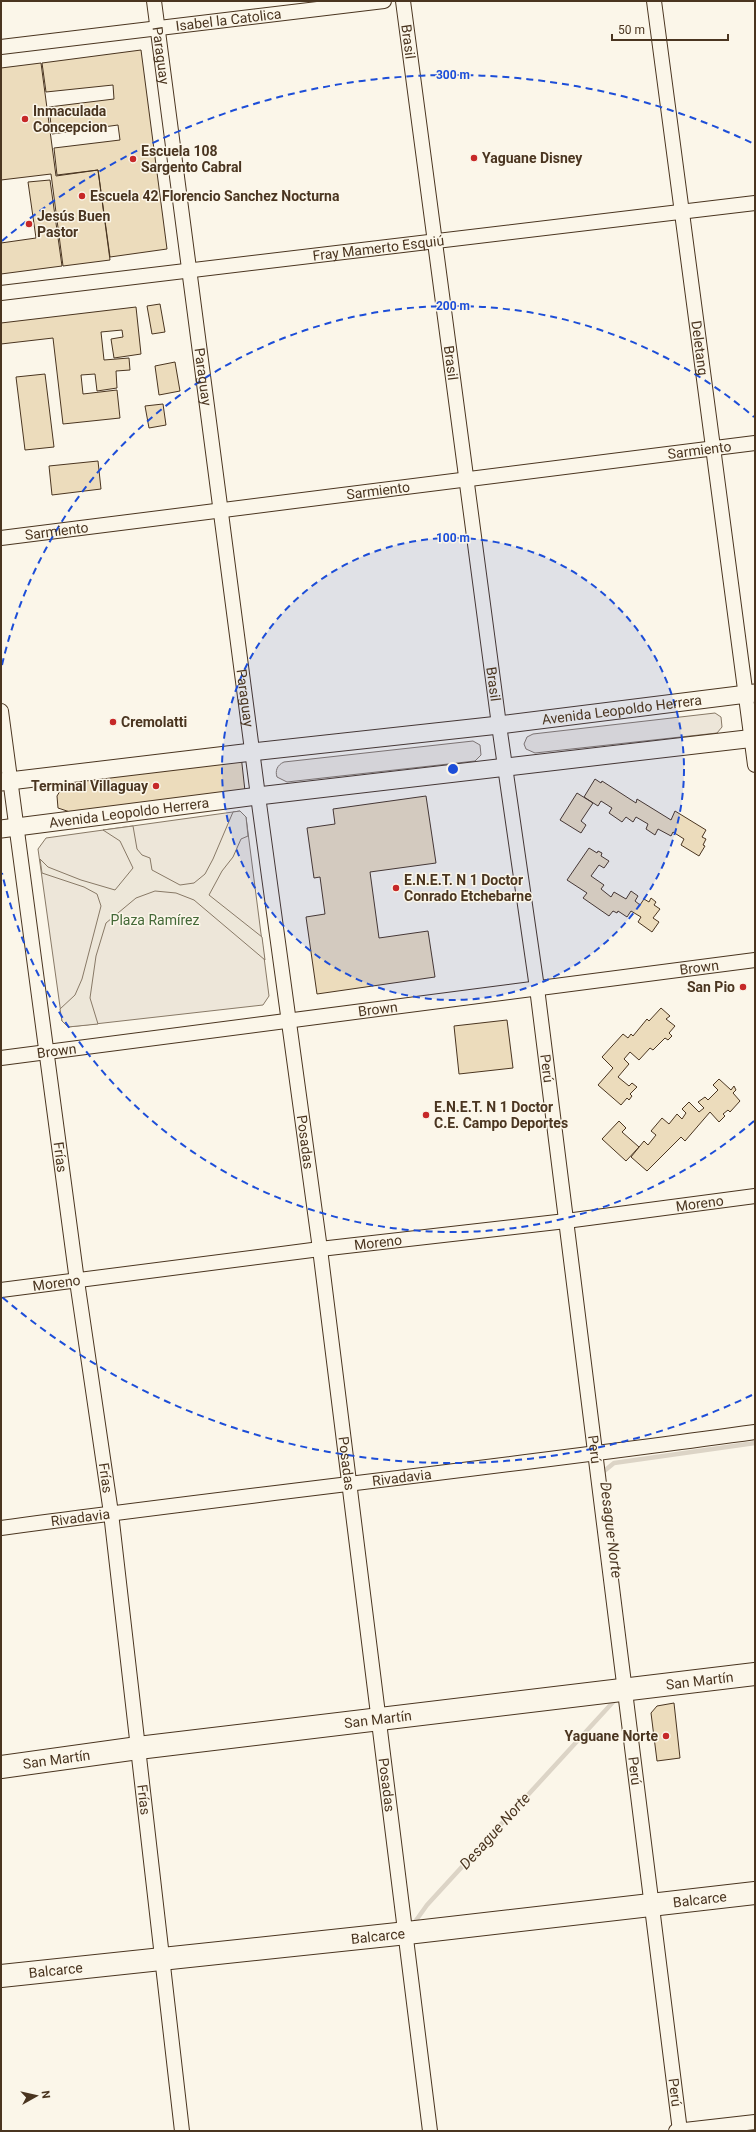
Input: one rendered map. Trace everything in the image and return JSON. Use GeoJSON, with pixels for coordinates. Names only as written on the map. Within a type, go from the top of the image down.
{"type":"FeatureCollection","features":[{"type":"Feature","properties":{"kind":"main road","name":"San Martín"},"geometry":{"type":"LineString","coordinates":[[1,1767],[138,1748],[755,1674]]}},
{"type":"Feature","properties":{"kind":"main road","name":"Balcarce"},"geometry":{"type":"LineString","coordinates":[[1,1976],[407,1933],[755,1893]]}},
{"type":"Feature","properties":{"kind":"street","name":"Paraguay"},"geometry":{"type":"LineString","coordinates":[[154,1],[252,752]]}},
{"type":"Feature","properties":{"kind":"street","name":"Isabel la Catolica"},"geometry":{"type":"LineString","coordinates":[[1,47],[384,1]]}},
{"type":"Feature","properties":{"kind":"street","name":"Brasil"},"geometry":{"type":"LineString","coordinates":[[403,1],[499,725]]}},
{"type":"Feature","properties":{"kind":"street","name":"Deletang"},"geometry":{"type":"LineString","coordinates":[[654,1],[713,448],[750,694]]}},
{"type":"Feature","properties":{"kind":"street","name":"Fray Mamerto Esquiú"},"geometry":{"type":"LineString","coordinates":[[1,293],[755,203]]}},
{"type":"Feature","properties":{"kind":"street","name":"Sarmiento"},"geometry":{"type":"LineString","coordinates":[[1,538],[755,443]]}},
{"type":"Feature","properties":{"kind":"street","name":"Avenida Leopoldo Herrera"},"geometry":{"type":"LineString","coordinates":[[6,781],[499,725],[750,694]]}},
{"type":"Feature","properties":{"kind":"street"},"geometry":{"type":"LineString","coordinates":[[750,694],[755,766]]}},
{"type":"Feature","properties":{"kind":"street","name":"Frías"},"geometry":{"type":"LineString","coordinates":[[1,710],[8,828],[46,1052],[77,1281],[111,1513],[182,2131]]}},
{"type":"Feature","properties":{"kind":"street"},"geometry":{"type":"LineString","coordinates":[[499,725],[507,767]]}},
{"type":"Feature","properties":{"kind":"street","name":"Avenida Leopoldo Herrera"},"geometry":{"type":"LineString","coordinates":[[8,828],[258,796],[753,738]]}},
{"type":"Feature","properties":{"kind":"street"},"geometry":{"type":"LineString","coordinates":[[252,752],[258,796]]}},
{"type":"Feature","properties":{"kind":"street","name":"Perú"},"geometry":{"type":"LineString","coordinates":[[507,767],[537,988],[650,1906],[680,2131]]}},
{"type":"Feature","properties":{"kind":"street","name":"Posadas"},"geometry":{"type":"LineString","coordinates":[[258,796],[320,1249],[407,1933],[430,2131]]}},
{"type":"Feature","properties":{"kind":"street","name":"Brown"},"geometry":{"type":"LineString","coordinates":[[1,1058],[755,960]]}},
{"type":"Feature","properties":{"kind":"street","name":"Moreno"},"geometry":{"type":"LineString","coordinates":[[1,1290],[320,1249],[566,1221],[755,1196]]}},
{"type":"Feature","properties":{"kind":"street","name":"Rivadavia"},"geometry":{"type":"LineString","coordinates":[[1,1528],[350,1483],[594,1454],[755,1432]]}},
{"type":"Feature","properties":{"kind":"street"},"geometry":{"type":"LineString","coordinates":[[676,2131],[755,2122]]}},
{"type":"Feature","properties":{"kind":"green space"},"geometry":{"type":"Polygon","coordinates":[[[715,713],[721,717],[722,727],[717,733],[535,753],[526,749],[524,744],[527,737],[533,734],[715,713]]]}},
{"type":"Feature","properties":{"kind":"green space"},"geometry":{"type":"Polygon","coordinates":[[[473,741],[480,745],[481,755],[475,761],[287,782],[276,775],[278,766],[284,762],[473,741]]]}},
{"type":"Feature","properties":{"kind":"green space","name":"Plaza Ramírez"},"geometry":{"type":"Polygon","coordinates":[[[240,811],[246,817],[269,996],[263,1005],[68,1027],[62,1021],[38,849],[46,838],[240,811]]]}},
{"type":"Feature","properties":{"kind":"shaded area"},"geometry":{"type":"Polygon","coordinates":[[[240,811],[246,817],[248,836],[241,839],[233,857],[222,871],[209,895],[262,937],[265,960],[194,900],[176,893],[155,891],[136,898],[106,923],[96,956],[90,998],[98,1024],[68,1027],[62,1021],[60,1009],[75,995],[82,979],[101,906],[97,894],[84,887],[42,873],[40,859],[48,867],[81,880],[115,890],[133,868],[120,841],[103,830],[133,826],[137,849],[142,855],[150,858],[152,870],[180,885],[194,883],[205,874],[233,812],[240,811]]]}},
{"type":"Feature","properties":{"kind":"building"},"geometry":{"type":"Polygon","coordinates":[[[141,50],[167,249],[110,257],[98,170],[57,175],[54,148],[120,140],[118,125],[52,134],[49,107],[114,99],[113,85],[46,92],[42,63],[141,50]]]}},
{"type":"Feature","properties":{"kind":"building","name":"Inmaculada Concepcion"},"geometry":{"type":"Polygon","coordinates":[[[41,63],[56,176],[98,170],[110,260],[63,266],[51,174],[1,180],[1,68],[41,63]]]}},
{"type":"Feature","properties":{"kind":"building"},"geometry":{"type":"Polygon","coordinates":[[[50,180],[62,266],[1,274],[1,243],[36,238],[28,182],[50,180]]]}},
{"type":"Feature","properties":{"kind":"building"},"geometry":{"type":"Polygon","coordinates":[[[160,304],[165,332],[152,334],[147,306],[160,304]]]}},
{"type":"Feature","properties":{"kind":"building"},"geometry":{"type":"Polygon","coordinates":[[[136,307],[141,354],[114,358],[111,339],[123,337],[122,330],[101,332],[104,360],[129,358],[130,370],[116,371],[117,388],[97,391],[95,374],[81,375],[83,394],[117,390],[120,418],[63,424],[53,338],[1,344],[1,323],[136,307]]]}},
{"type":"Feature","properties":{"kind":"building"},"geometry":{"type":"Polygon","coordinates":[[[175,362],[180,391],[159,395],[155,366],[175,362]]]}},
{"type":"Feature","properties":{"kind":"building"},"geometry":{"type":"Polygon","coordinates":[[[45,374],[54,447],[25,450],[16,377],[45,374]]]}},
{"type":"Feature","properties":{"kind":"building"},"geometry":{"type":"Polygon","coordinates":[[[163,404],[166,425],[149,428],[145,406],[163,404]]]}},
{"type":"Feature","properties":{"kind":"building"},"geometry":{"type":"Polygon","coordinates":[[[98,461],[101,489],[52,495],[49,466],[98,461]]]}},
{"type":"Feature","properties":{"kind":"building","name":"Terminal Villaguay"},"geometry":{"type":"Polygon","coordinates":[[[241,755],[245,791],[70,812],[58,808],[57,796],[60,791],[69,785],[68,778],[241,755]]]}},
{"type":"Feature","properties":{"kind":"building"},"geometry":{"type":"Polygon","coordinates":[[[595,779],[601,783],[602,781],[636,803],[637,799],[671,820],[675,811],[706,830],[702,837],[706,839],[703,845],[705,846],[699,856],[681,845],[684,839],[673,832],[671,836],[658,829],[655,835],[646,829],[648,824],[636,817],[633,822],[626,817],[622,822],[609,813],[612,808],[601,801],[598,806],[584,797],[595,779]]]}},
{"type":"Feature","properties":{"kind":"building"},"geometry":{"type":"Polygon","coordinates":[[[577,793],[593,803],[581,821],[586,825],[581,833],[560,820],[577,793]]]}},
{"type":"Feature","properties":{"kind":"building"},"geometry":{"type":"Polygon","coordinates":[[[426,796],[436,863],[370,872],[379,938],[428,931],[435,977],[317,994],[306,917],[325,914],[320,877],[314,878],[307,828],[335,824],[333,809],[426,796]]]}},
{"type":"Feature","properties":{"kind":"building"},"geometry":{"type":"Polygon","coordinates":[[[589,848],[597,853],[598,851],[602,853],[601,856],[609,861],[604,868],[599,865],[591,876],[604,885],[601,889],[611,897],[614,892],[626,899],[631,891],[638,896],[635,901],[640,905],[644,899],[649,902],[651,898],[656,902],[654,905],[660,909],[653,918],[659,922],[652,932],[638,922],[641,917],[631,911],[627,917],[618,911],[617,913],[613,911],[609,916],[583,898],[587,893],[567,880],[589,848]]]}},
{"type":"Feature","properties":{"kind":"building"},"geometry":{"type":"Polygon","coordinates":[[[661,1008],[670,1016],[666,1019],[675,1026],[669,1033],[672,1036],[668,1040],[665,1038],[653,1050],[650,1048],[639,1060],[630,1052],[624,1059],[629,1064],[618,1077],[629,1086],[632,1083],[637,1087],[630,1094],[632,1096],[629,1100],[627,1098],[621,1105],[598,1085],[613,1068],[602,1057],[623,1034],[628,1038],[631,1034],[633,1036],[647,1019],[649,1021],[661,1008]]]}},
{"type":"Feature","properties":{"kind":"building"},"geometry":{"type":"Polygon","coordinates":[[[507,1020],[513,1068],[459,1074],[454,1026],[507,1020]]]}},
{"type":"Feature","properties":{"kind":"building"},"geometry":{"type":"Polygon","coordinates":[[[719,1079],[731,1090],[734,1086],[736,1090],[733,1093],[740,1101],[730,1112],[728,1110],[723,1114],[725,1116],[719,1122],[710,1112],[685,1141],[681,1137],[647,1171],[631,1157],[644,1141],[648,1145],[656,1135],[651,1131],[662,1118],[669,1124],[677,1114],[682,1119],[686,1113],[682,1109],[689,1102],[699,1112],[704,1108],[698,1102],[705,1097],[708,1100],[718,1090],[713,1085],[719,1079]]]}},
{"type":"Feature","properties":{"kind":"building"},"geometry":{"type":"Polygon","coordinates":[[[619,1121],[626,1128],[622,1132],[639,1147],[626,1161],[602,1139],[619,1121]]]}},
{"type":"Feature","properties":{"kind":"building","name":"Yaguane Norte"},"geometry":{"type":"Polygon","coordinates":[[[674,1703],[680,1758],[657,1761],[651,1713],[657,1706],[674,1703]]]}},
{"type":"Feature","properties":{"kind":"waterway","name":"Desague Norte"},"geometry":{"type":"LineString","coordinates":[[604,1476],[603,1472],[614,1463],[755,1443]]}},
{"type":"Feature","properties":{"kind":"waterway","name":"Desague Norte"},"geometry":{"type":"LineString","coordinates":[[412,1926],[427,1905],[614,1701]]}},
{"type":"Feature","properties":{"kind":"place","name":"Inmaculada Concepcion"},"geometry":{"type":"Point","coordinates":[25,119]}},
{"type":"Feature","properties":{"kind":"place","name":"Yaguane Disney"},"geometry":{"type":"Point","coordinates":[474,158]}},
{"type":"Feature","properties":{"kind":"place","name":"Escuela 108 Sargento Cabral"},"geometry":{"type":"Point","coordinates":[133,159]}},
{"type":"Feature","properties":{"kind":"place","name":"Escuela 42 Florencio Sanchez Nocturna"},"geometry":{"type":"Point","coordinates":[82,196]}},
{"type":"Feature","properties":{"kind":"place","name":"Jesús Buen Pastor"},"geometry":{"type":"Point","coordinates":[29,224]}},
{"type":"Feature","properties":{"kind":"place","name":"Cremolatti"},"geometry":{"type":"Point","coordinates":[113,722]}},
{"type":"Feature","properties":{"kind":"place","name":"Terminal Villaguay"},"geometry":{"type":"Point","coordinates":[156,786]}},
{"type":"Feature","properties":{"kind":"place","name":"E.N.E.T. N 1 Doctor Conrado Etchebarne"},"geometry":{"type":"Point","coordinates":[396,888]}},
{"type":"Feature","properties":{"kind":"place","name":"San Pio"},"geometry":{"type":"Point","coordinates":[743,987]}},
{"type":"Feature","properties":{"kind":"place","name":"E.N.E.T. N 1 Doctor C.E. Campo Deportes"},"geometry":{"type":"Point","coordinates":[426,1115]}},
{"type":"Feature","properties":{"kind":"place","name":"Yaguane Norte"},"geometry":{"type":"Point","coordinates":[666,1736]}}]}
